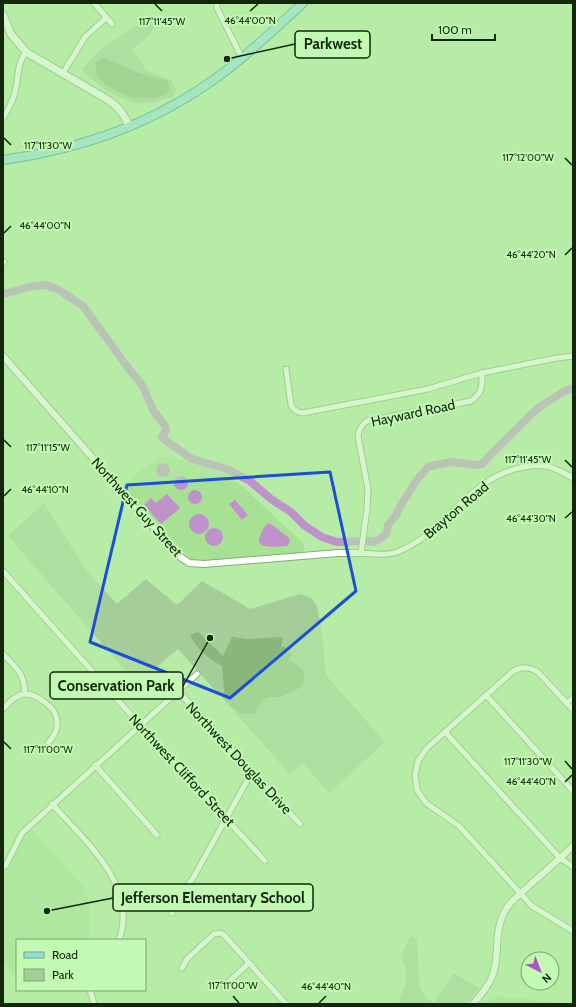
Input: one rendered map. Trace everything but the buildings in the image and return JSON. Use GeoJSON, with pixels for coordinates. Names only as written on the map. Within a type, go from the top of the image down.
{"type":"FeatureCollection","features":[{"type":"Feature","properties":{"kind":"main road"},"geometry":{"type":"LineString","coordinates":[[3,160],[31,156],[88,143],[129,127],[180,102],[242,58],[303,3]]}},
{"type":"Feature","properties":{"kind":"main road"},"geometry":{"type":"LineString","coordinates":[[3,14],[11,34],[26,52],[114,104],[124,115],[129,127]]}},
{"type":"Feature","properties":{"kind":"street"},"geometry":{"type":"LineString","coordinates":[[94,3],[112,24]]}},
{"type":"Feature","properties":{"kind":"street"},"geometry":{"type":"LineString","coordinates":[[217,3],[217,8],[242,58]]}},
{"type":"Feature","properties":{"kind":"street"},"geometry":{"type":"LineString","coordinates":[[63,73],[85,37],[106,18]]}},
{"type":"Feature","properties":{"kind":"street"},"geometry":{"type":"LineString","coordinates":[[3,118],[11,104],[15,92],[18,65],[26,52]]}},
{"type":"Feature","properties":{"kind":"street","name":"Northwest Guy Street"},"geometry":{"type":"LineString","coordinates":[[3,356],[179,556],[189,563],[204,564],[361,551]]}},
{"type":"Feature","properties":{"kind":"street"},"geometry":{"type":"LineString","coordinates":[[286,369],[291,405],[294,410],[303,413],[428,389],[482,373],[573,356]]}},
{"type":"Feature","properties":{"kind":"street","name":"Hayward Road"},"geometry":{"type":"LineString","coordinates":[[361,551],[367,509],[368,489],[358,436],[362,425],[367,422],[471,400],[478,396],[482,389],[482,373]]}},
{"type":"Feature","properties":{"kind":"street","name":"Brayton Road"},"geometry":{"type":"LineString","coordinates":[[361,551],[396,553],[414,545],[430,532],[464,499],[481,486],[510,471],[530,466],[545,466],[573,478]]}},
{"type":"Feature","properties":{"kind":"street","name":"Northwest Clifford Street"},"geometry":{"type":"LineString","coordinates":[[3,571],[140,725],[265,861]]}},
{"type":"Feature","properties":{"kind":"street"},"geometry":{"type":"LineString","coordinates":[[3,654],[22,675],[25,682],[26,694]]}},
{"type":"Feature","properties":{"kind":"street"},"geometry":{"type":"LineString","coordinates":[[573,710],[538,672],[531,668],[522,667],[512,672],[427,748],[418,761],[415,775],[418,790],[426,803],[459,826],[532,906],[573,931]]}},
{"type":"Feature","properties":{"kind":"street"},"geometry":{"type":"LineString","coordinates":[[3,867],[6,865],[22,833],[52,804],[197,674]]}},
{"type":"Feature","properties":{"kind":"street","name":"Northwest Douglas Drive"},"geometry":{"type":"LineString","coordinates":[[178,692],[300,824]]}},
{"type":"Feature","properties":{"kind":"street"},"geometry":{"type":"LineString","coordinates":[[3,709],[17,697],[26,694],[38,698],[48,704],[56,713],[58,724],[55,735],[48,742]]}},
{"type":"Feature","properties":{"kind":"street"},"geometry":{"type":"LineString","coordinates":[[486,695],[573,791]]}},
{"type":"Feature","properties":{"kind":"street"},"geometry":{"type":"LineString","coordinates":[[567,703],[573,698]]}},
{"type":"Feature","properties":{"kind":"street"},"geometry":{"type":"LineString","coordinates":[[445,732],[560,858],[573,867]]}},
{"type":"Feature","properties":{"kind":"street"},"geometry":{"type":"LineString","coordinates":[[95,765],[157,835]]}},
{"type":"Feature","properties":{"kind":"street"},"geometry":{"type":"LineString","coordinates":[[172,913],[175,903],[193,878],[252,772]]}},
{"type":"Feature","properties":{"kind":"street"},"geometry":{"type":"LineString","coordinates":[[52,804],[103,862],[114,878],[121,895],[123,914],[119,939]]}},
{"type":"Feature","properties":{"kind":"street"},"geometry":{"type":"LineString","coordinates":[[473,1004],[492,977],[498,934],[502,916],[506,909],[520,894],[573,846]]}},
{"type":"Feature","properties":{"kind":"street"},"geometry":{"type":"LineString","coordinates":[[182,968],[187,959],[214,934],[220,933],[224,935],[286,1004]]}},
{"type":"Feature","properties":{"kind":"street"},"geometry":{"type":"LineString","coordinates":[[224,986],[249,963]]}},
{"type":"Feature","properties":{"kind":"street"},"geometry":{"type":"LineString","coordinates":[[90,991],[94,1004]]}},
{"type":"Feature","properties":{"kind":"highlighted area"},"geometry":{"type":"Polygon","coordinates":[[[330,472],[356,591],[230,698],[90,642],[127,485],[330,472]]]}},
{"type":"Feature","properties":{"kind":"shaded area"},"geometry":{"type":"Polygon","coordinates":[[[105,58],[138,73],[166,80],[170,86],[167,94],[154,98],[130,97],[107,86],[97,76],[95,61],[105,58]]]}},
{"type":"Feature","properties":{"kind":"shaded area"},"geometry":{"type":"Polygon","coordinates":[[[168,456],[213,469],[243,487],[304,544],[304,553],[193,561],[122,486],[157,457],[168,456]]]}},
{"type":"Feature","properties":{"kind":"shaded area"},"geometry":{"type":"Polygon","coordinates":[[[160,463],[166,463],[170,467],[170,473],[166,477],[160,477],[156,473],[156,467],[160,463]]]}},
{"type":"Feature","properties":{"kind":"shaded area"},"geometry":{"type":"Polygon","coordinates":[[[178,476],[184,476],[188,480],[188,486],[184,490],[178,490],[174,486],[174,480],[178,476]]]}},
{"type":"Feature","properties":{"kind":"shaded area"},"geometry":{"type":"Polygon","coordinates":[[[192,490],[198,490],[202,494],[202,500],[198,504],[192,504],[188,500],[188,494],[192,490]]]}},
{"type":"Feature","properties":{"kind":"shaded area"},"geometry":{"type":"Polygon","coordinates":[[[167,494],[180,508],[161,524],[144,505],[151,498],[156,503],[167,494]]]}},
{"type":"Feature","properties":{"kind":"shaded area"},"geometry":{"type":"Polygon","coordinates":[[[235,500],[248,515],[242,520],[229,504],[235,500]]]}},
{"type":"Feature","properties":{"kind":"shaded area"},"geometry":{"type":"Polygon","coordinates":[[[199,514],[206,517],[209,524],[206,531],[199,534],[192,531],[189,524],[192,517],[199,514]]]}},
{"type":"Feature","properties":{"kind":"shaded area"},"geometry":{"type":"Polygon","coordinates":[[[269,523],[289,538],[290,540],[288,546],[268,547],[260,543],[259,538],[262,531],[269,523]]]}},
{"type":"Feature","properties":{"kind":"shaded area"},"geometry":{"type":"Polygon","coordinates":[[[214,528],[218,529],[222,533],[222,541],[218,545],[214,546],[210,545],[206,541],[205,537],[206,533],[210,529],[214,528]]]}},
{"type":"Feature","properties":{"kind":"shaded area"},"geometry":{"type":"Polygon","coordinates":[[[198,632],[223,656],[232,637],[248,639],[283,637],[281,646],[289,649],[291,656],[290,660],[303,670],[304,678],[302,687],[280,697],[267,697],[257,707],[255,714],[240,714],[225,700],[222,666],[203,653],[190,635],[198,632]]]}},
{"type":"Feature","properties":{"kind":"shaded area"},"geometry":{"type":"Polygon","coordinates":[[[31,828],[82,885],[90,903],[91,920],[86,939],[16,939],[16,977],[3,962],[3,871],[9,867],[23,838],[31,828]]]}},
{"type":"Feature","properties":{"kind":"shaded area"},"geometry":{"type":"Polygon","coordinates":[[[496,996],[536,1000],[566,1004],[478,1004],[496,996]]]}},
{"type":"Feature","properties":{"kind":"green space"},"geometry":{"type":"Polygon","coordinates":[[[150,17],[155,24],[149,36],[132,49],[146,70],[172,81],[176,90],[172,97],[150,103],[136,103],[122,98],[98,84],[82,69],[96,54],[122,34],[150,17]]]}},
{"type":"Feature","properties":{"kind":"green space"},"geometry":{"type":"Polygon","coordinates":[[[44,503],[86,570],[117,604],[146,579],[177,605],[202,581],[250,609],[300,594],[311,598],[317,606],[321,627],[326,675],[385,742],[329,793],[303,763],[290,774],[178,649],[137,684],[8,536],[44,503]]]}},
{"type":"Feature","properties":{"kind":"green space"},"geometry":{"type":"Polygon","coordinates":[[[411,935],[417,939],[419,984],[426,999],[434,1002],[454,973],[479,988],[467,1004],[398,1004],[406,980],[404,963],[401,956],[411,935]]]}},
{"type":"Feature","properties":{"kind":"waterway"},"geometry":{"type":"LineString","coordinates":[[3,294],[34,286],[46,285],[59,290],[83,306],[142,385],[153,410],[165,426],[166,430],[162,437],[165,440],[192,459],[227,469],[250,481],[271,499],[291,512],[305,526],[322,537],[337,542],[373,542],[380,539],[385,535],[388,525],[397,514],[416,481],[428,467],[452,462],[476,465],[482,464],[538,408],[563,392],[573,388]]}},
{"type":"Feature","properties":{"kind":"place","name":"Parkwest"},"geometry":{"type":"Point","coordinates":[227,59]}},
{"type":"Feature","properties":{"kind":"place","name":"Conservation Park"},"geometry":{"type":"Point","coordinates":[210,638]}},
{"type":"Feature","properties":{"kind":"place","name":"Jefferson Elementary School"},"geometry":{"type":"Point","coordinates":[47,911]}}]}
